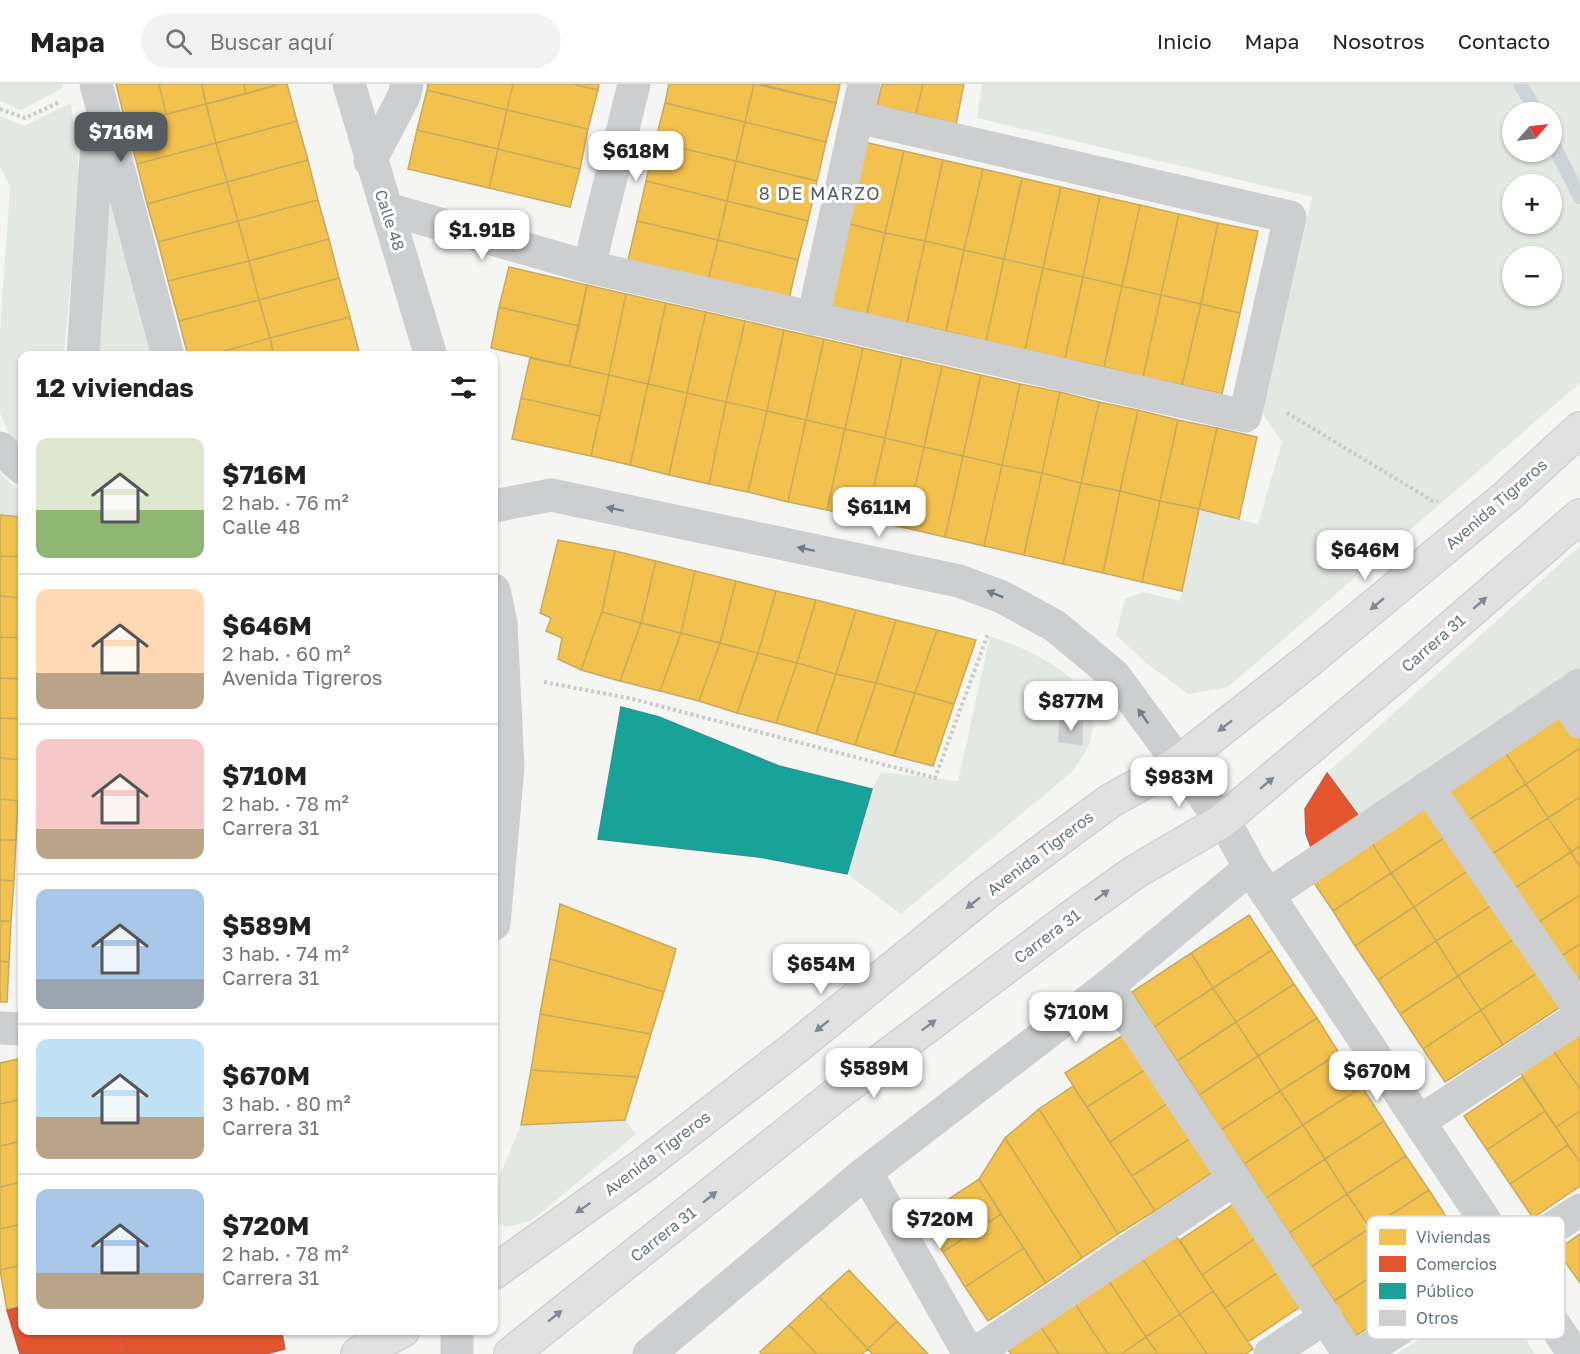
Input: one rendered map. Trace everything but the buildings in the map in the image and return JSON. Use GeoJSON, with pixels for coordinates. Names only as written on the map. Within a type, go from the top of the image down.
{"type":"FeatureCollection","features":[{"type":"Feature","properties":{"kind":"main road","name":"Avenida Tigreros"},"geometry":{"type":"LineString","coordinates":[[498,1269],[645,1164],[791,1051],[987,892],[1081,822],[1110,801],[1177,764],[1399,586],[1506,497],[1580,429]]}},
{"type":"Feature","properties":{"kind":"main road","name":"Carrera 31"},"geometry":{"type":"LineString","coordinates":[[511,1354],[838,1094],[1072,917],[1135,872],[1222,821],[1408,665],[1580,516]]}},
{"type":"Feature","properties":{"kind":"main road"},"geometry":{"type":"LineString","coordinates":[[358,1354],[394,1335]]}},
{"type":"Feature","properties":{"kind":"street","name":"Calle 48"},"geometry":{"type":"LineString","coordinates":[[349,84],[370,161],[388,209],[430,351]]}},
{"type":"Feature","properties":{"kind":"street"},"geometry":{"type":"LineString","coordinates":[[370,161],[404,96],[407,84]]}},
{"type":"Feature","properties":{"kind":"street"},"geometry":{"type":"LineString","coordinates":[[589,267],[634,84]]}},
{"type":"Feature","properties":{"kind":"street"},"geometry":{"type":"LineString","coordinates":[[813,319],[864,84]]}},
{"type":"Feature","properties":{"kind":"street"},"geometry":{"type":"LineString","coordinates":[[83,351],[98,90]]}},
{"type":"Feature","properties":{"kind":"street"},"geometry":{"type":"LineString","coordinates":[[98,90],[167,351]]}},
{"type":"Feature","properties":{"kind":"street"},"geometry":{"type":"LineString","coordinates":[[388,209],[589,267],[1245,416],[1290,217],[856,117]]}},
{"type":"Feature","properties":{"kind":"street"},"geometry":{"type":"LineString","coordinates":[[0,448],[18,464]]}},
{"type":"Feature","properties":{"kind":"street"},"geometry":{"type":"LineString","coordinates":[[498,505],[551,495],[959,581],[1002,597],[1074,639],[1114,675],[1177,764],[1222,821],[1250,868],[1270,894],[1483,1216]]}},
{"type":"Feature","properties":{"kind":"street"},"geometry":{"type":"LineString","coordinates":[[498,609],[501,623],[508,767],[498,879]]}},
{"type":"Feature","properties":{"kind":"street"},"geometry":{"type":"LineString","coordinates":[[1270,894],[1428,786],[1574,701]]}},
{"type":"Feature","properties":{"kind":"street"},"geometry":{"type":"LineString","coordinates":[[1428,786],[1580,1010]]}},
{"type":"Feature","properties":{"kind":"street"},"geometry":{"type":"LineString","coordinates":[[649,1354],[866,1172],[1108,986],[1250,868]]}},
{"type":"Feature","properties":{"kind":"street"},"geometry":{"type":"LineString","coordinates":[[1108,986],[1349,1354]]}},
{"type":"Feature","properties":{"kind":"street"},"geometry":{"type":"LineString","coordinates":[[1420,1121],[1580,1016]]}},
{"type":"Feature","properties":{"kind":"street"},"geometry":{"type":"LineString","coordinates":[[0,1028],[18,1029]]}},
{"type":"Feature","properties":{"kind":"street"},"geometry":{"type":"LineString","coordinates":[[866,1172],[969,1354]]}},
{"type":"Feature","properties":{"kind":"street"},"geometry":{"type":"LineString","coordinates":[[974,1354],[1234,1179]]}},
{"type":"Feature","properties":{"kind":"street"},"geometry":{"type":"LineString","coordinates":[[1565,1220],[1580,1210]]}},
{"type":"Feature","properties":{"kind":"street"},"geometry":{"type":"LineString","coordinates":[[1270,1354],[1326,1317]]}},
{"type":"Feature","properties":{"kind":"street"},"geometry":{"type":"LineString","coordinates":[[457,1335],[457,1354]]}},
{"type":"Feature","properties":{"kind":"street"},"geometry":{"type":"LineString","coordinates":[[1361,1354],[1384,1339]]}},
{"type":"Feature","properties":{"kind":"street"},"geometry":{"type":"LineString","coordinates":[[1564,1339],[1574,1354]]}},
{"type":"Feature","properties":{"kind":"path"},"geometry":{"type":"LineString","coordinates":[[0,109],[25,118],[98,90]]}},
{"type":"Feature","properties":{"kind":"path"},"geometry":{"type":"LineString","coordinates":[[1251,389],[1433,501],[1444,500]]}},
{"type":"Feature","properties":{"kind":"path"},"geometry":{"type":"LineString","coordinates":[[504,674],[633,699],[935,778],[1002,597]]}},
{"type":"Feature","properties":{"kind":"shaded area"},"geometry":{"type":"Polygon","coordinates":[[[0,84],[62,84],[63,88],[21,110],[0,101],[0,84]]]}},
{"type":"Feature","properties":{"kind":"shaded area"},"geometry":{"type":"Polygon","coordinates":[[[982,84],[1580,84],[1580,383],[1228,687],[1188,694],[1146,663],[1116,635],[1125,599],[1143,592],[1180,601],[1199,509],[1258,524],[1282,442],[1262,412],[1312,197],[977,118],[982,84]]]}},
{"type":"Feature","properties":{"kind":"shaded area"},"geometry":{"type":"Polygon","coordinates":[[[71,103],[80,178],[64,351],[18,351],[18,444],[9,435],[0,411],[0,334],[10,186],[0,166],[0,116],[24,126],[71,103]]]}},
{"type":"Feature","properties":{"kind":"shaded area"},"geometry":{"type":"Polygon","coordinates":[[[114,187],[149,351],[96,351],[103,188],[114,187]]]}},
{"type":"Feature","properties":{"kind":"shaded area"},"geometry":{"type":"Polygon","coordinates":[[[0,473],[11,484],[18,487],[18,517],[0,515],[0,473]]]}},
{"type":"Feature","properties":{"kind":"shaded area"},"geometry":{"type":"Polygon","coordinates":[[[1580,546],[1580,670],[1361,819],[1327,773],[1580,546]]]}},
{"type":"Feature","properties":{"kind":"shaded area"},"geometry":{"type":"Polygon","coordinates":[[[990,636],[1026,650],[1044,660],[1062,671],[1076,684],[1086,699],[1092,717],[1090,742],[1073,771],[901,914],[847,874],[872,789],[881,772],[958,781],[990,636]]]}},
{"type":"Feature","properties":{"kind":"shaded area"},"geometry":{"type":"Polygon","coordinates":[[[625,1120],[636,1134],[531,1221],[506,1227],[498,1223],[498,1180],[521,1125],[625,1120]]]}},
{"type":"Feature","properties":{"kind":"shaded area"},"geometry":{"type":"Polygon","coordinates":[[[1420,1339],[1526,1339],[1535,1354],[1396,1354],[1420,1339]]]}},
{"type":"Feature","properties":{"kind":"waterway"},"geometry":{"type":"LineString","coordinates":[[1520,84],[1531,102]]}},
{"type":"Feature","properties":{"kind":"waterway"},"geometry":{"type":"LineString","coordinates":[[1562,162],[1580,197]]}},
{"type":"Feature","properties":{"kind":"district","name":"8 DE MARZO"},"geometry":{"type":"Point","coordinates":[820,194]}}]}
